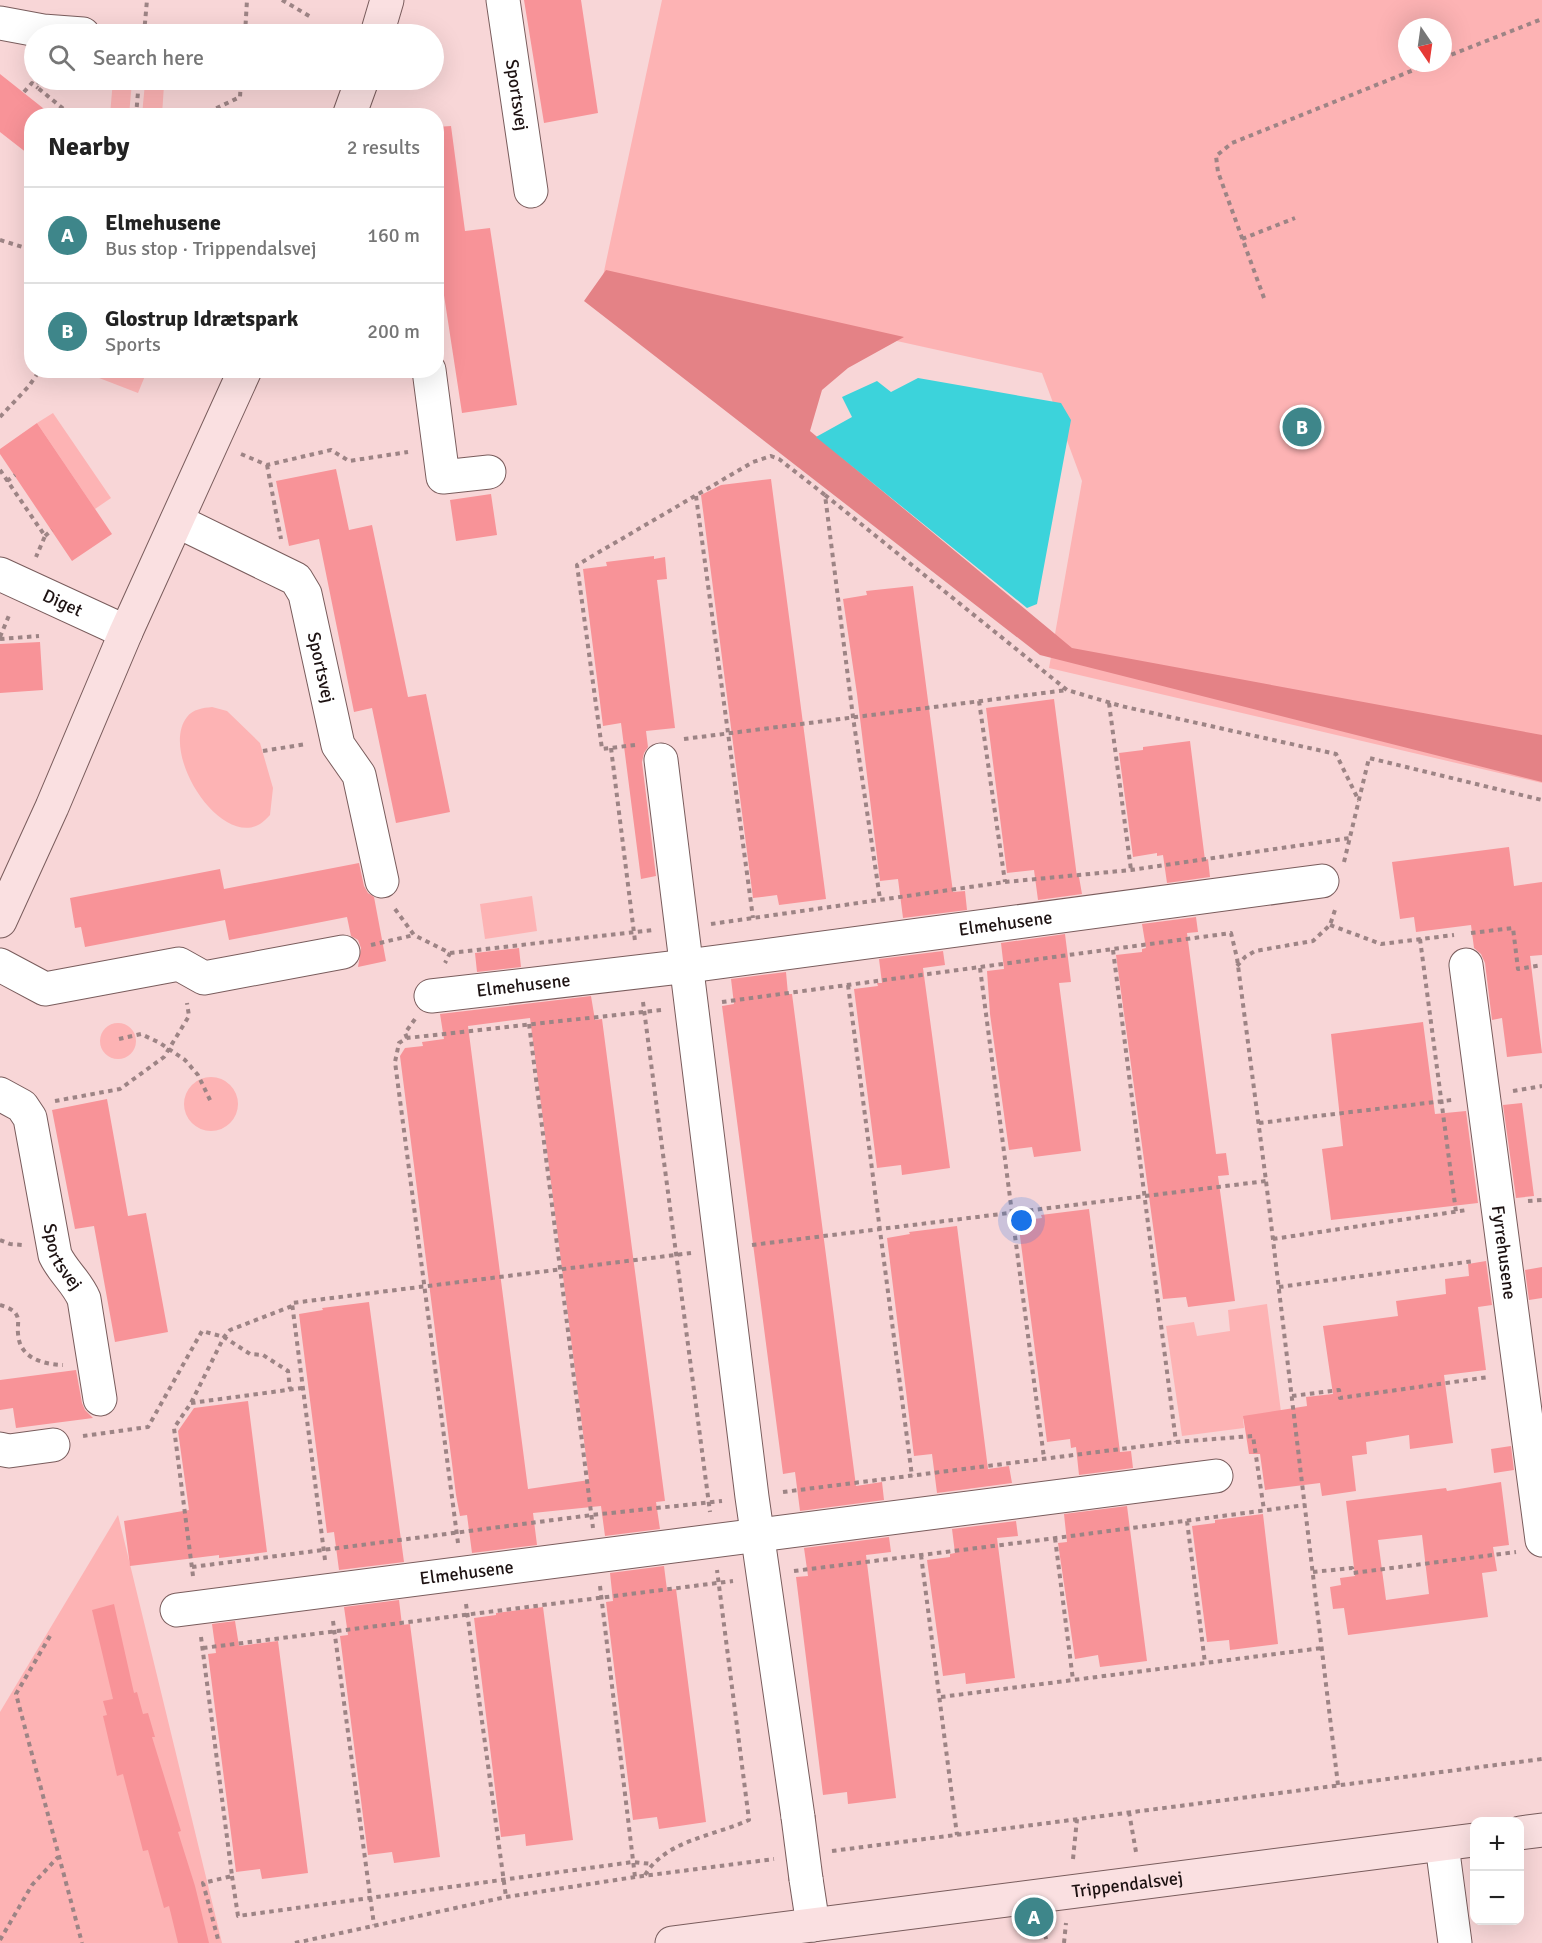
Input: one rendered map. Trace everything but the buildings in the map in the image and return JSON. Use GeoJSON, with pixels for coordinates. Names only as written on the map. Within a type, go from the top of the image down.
{"type":"FeatureCollection","features":[{"type":"Feature","properties":{"kind":"street"},"geometry":{"type":"LineString","coordinates":[[380,24],[387,0]]}},
{"type":"Feature","properties":{"kind":"street","name":"Sportsvej"},"geometry":{"type":"LineString","coordinates":[[503,0],[531,191]]}},
{"type":"Feature","properties":{"kind":"street"},"geometry":{"type":"LineString","coordinates":[[0,23],[24,27]]}},
{"type":"Feature","properties":{"kind":"street"},"geometry":{"type":"LineString","coordinates":[[352,108],[358,90]]}},
{"type":"Feature","properties":{"kind":"street"},"geometry":{"type":"LineString","coordinates":[[0,921],[52,807],[126,632],[241,378]]}},
{"type":"Feature","properties":{"kind":"street"},"geometry":{"type":"LineString","coordinates":[[430,378],[443,477],[489,472]]}},
{"type":"Feature","properties":{"kind":"street","name":"Sportsvej"},"geometry":{"type":"LineString","coordinates":[[177,521],[296,579],[305,594],[336,738],[338,745],[359,775],[382,881]]}},
{"type":"Feature","properties":{"kind":"street","name":"Diget"},"geometry":{"type":"LineString","coordinates":[[0,574],[126,632]]}},
{"type":"Feature","properties":{"kind":"street"},"geometry":{"type":"LineString","coordinates":[[661,748],[757,1535],[813,1925]]}},
{"type":"Feature","properties":{"kind":"street","name":"Elmehusene"},"geometry":{"type":"LineString","coordinates":[[431,996],[1334,885]]}},
{"type":"Feature","properties":{"kind":"street"},"geometry":{"type":"LineString","coordinates":[[0,965],[45,990],[179,964],[204,978],[343,952]]}},
{"type":"Feature","properties":{"kind":"street","name":"Fyrrehusene"},"geometry":{"type":"LineString","coordinates":[[1466,965],[1520,1373],[1530,1546]]}},
{"type":"Feature","properties":{"kind":"street","name":"Sportsvej"},"geometry":{"type":"LineString","coordinates":[[13,1102],[33,1130],[55,1256],[81,1291],[100,1400]]}},
{"type":"Feature","properties":{"kind":"street"},"geometry":{"type":"LineString","coordinates":[[0,1449],[9,1451],[53,1445]]}},
{"type":"Feature","properties":{"kind":"street","name":"Elmehusene"},"geometry":{"type":"LineString","coordinates":[[177,1610],[1216,1476]]}},
{"type":"Feature","properties":{"kind":"street"},"geometry":{"type":"LineString","coordinates":[[1524,1832],[1542,1830]]}},
{"type":"Feature","properties":{"kind":"street","name":"Trippendalsvej"},"geometry":{"type":"LineString","coordinates":[[672,1943],[1470,1841]]}},
{"type":"Feature","properties":{"kind":"street"},"geometry":{"type":"LineString","coordinates":[[1442,1845],[1455,1943]]}},
{"type":"Feature","properties":{"kind":"path"},"geometry":{"type":"LineString","coordinates":[[145,24],[147,0]]}},
{"type":"Feature","properties":{"kind":"path"},"geometry":{"type":"LineString","coordinates":[[245,24],[247,0]]}},
{"type":"Feature","properties":{"kind":"path"},"geometry":{"type":"LineString","coordinates":[[282,0],[311,17]]}},
{"type":"Feature","properties":{"kind":"path"},"geometry":{"type":"LineString","coordinates":[[1452,54],[1542,19]]}},
{"type":"Feature","properties":{"kind":"path"},"geometry":{"type":"LineString","coordinates":[[1264,298],[1218,172],[1216,156],[1232,143],[1409,72]]}},
{"type":"Feature","properties":{"kind":"path"},"geometry":{"type":"LineString","coordinates":[[40,90],[62,108]]}},
{"type":"Feature","properties":{"kind":"path"},"geometry":{"type":"LineString","coordinates":[[137,108],[139,90]]}},
{"type":"Feature","properties":{"kind":"path"},"geometry":{"type":"LineString","coordinates":[[215,108],[240,97],[240,90]]}},
{"type":"Feature","properties":{"kind":"path"},"geometry":{"type":"LineString","coordinates":[[1242,239],[1294,218]]}},
{"type":"Feature","properties":{"kind":"path"},"geometry":{"type":"LineString","coordinates":[[0,240],[24,248]]}},
{"type":"Feature","properties":{"kind":"path"},"geometry":{"type":"LineString","coordinates":[[0,417],[34,378]]}},
{"type":"Feature","properties":{"kind":"path"},"geometry":{"type":"LineString","coordinates":[[213,442],[267,465],[332,450],[349,461],[408,452],[437,434]]}},
{"type":"Feature","properties":{"kind":"path"},"geometry":{"type":"LineString","coordinates":[[1067,690],[728,733],[661,748],[602,749],[577,564],[753,462],[771,456],[779,459],[825,495],[1067,690],[1109,703],[1336,753],[1359,801]]}},
{"type":"Feature","properties":{"kind":"path"},"geometry":{"type":"LineString","coordinates":[[267,465],[287,575]]}},
{"type":"Feature","properties":{"kind":"path"},"geometry":{"type":"LineString","coordinates":[[8,481],[15,476]]}},
{"type":"Feature","properties":{"kind":"path"},"geometry":{"type":"LineString","coordinates":[[825,495],[853,717],[880,899]]}},
{"type":"Feature","properties":{"kind":"path"},"geometry":{"type":"LineString","coordinates":[[696,496],[753,918]]}},
{"type":"Feature","properties":{"kind":"path"},"geometry":{"type":"LineString","coordinates":[[45,536],[52,531]]}},
{"type":"Feature","properties":{"kind":"path"},"geometry":{"type":"LineString","coordinates":[[0,639],[39,636]]}},
{"type":"Feature","properties":{"kind":"path"},"geometry":{"type":"LineString","coordinates":[[9,638],[10,644]]}},
{"type":"Feature","properties":{"kind":"path"},"geometry":{"type":"LineString","coordinates":[[979,701],[1005,882]]}},
{"type":"Feature","properties":{"kind":"path"},"geometry":{"type":"LineString","coordinates":[[1109,703],[1131,870]]}},
{"type":"Feature","properties":{"kind":"path"},"geometry":{"type":"LineString","coordinates":[[263,751],[336,738]]}},
{"type":"Feature","properties":{"kind":"path"},"geometry":{"type":"LineString","coordinates":[[611,748],[749,1820],[686,1843],[666,1853],[652,1864],[645,1875]]}},
{"type":"Feature","properties":{"kind":"path"},"geometry":{"type":"LineString","coordinates":[[1237,966],[1255,951],[1313,941],[1330,925],[1334,885],[1350,838],[1369,758],[1542,800]]}},
{"type":"Feature","properties":{"kind":"path"},"geometry":{"type":"LineString","coordinates":[[343,952],[414,935],[450,953],[682,927],[1005,882],[1131,870],[1350,838]]}},
{"type":"Feature","properties":{"kind":"path"},"geometry":{"type":"LineString","coordinates":[[506,1897],[395,1062],[399,1043],[407,1038],[693,1007],[1231,933],[1259,1123],[1338,1785]]}},
{"type":"Feature","properties":{"kind":"path"},"geometry":{"type":"LineString","coordinates":[[1420,939],[1456,1212]]}},
{"type":"Feature","properties":{"kind":"path"},"geometry":{"type":"LineString","coordinates":[[1113,950],[1176,1442]]}},
{"type":"Feature","properties":{"kind":"path"},"geometry":{"type":"LineString","coordinates":[[431,996],[450,953]]}},
{"type":"Feature","properties":{"kind":"path"},"geometry":{"type":"LineString","coordinates":[[13,1102],[39,1104],[120,1089],[164,1057],[189,1016],[179,964]]}},
{"type":"Feature","properties":{"kind":"path"},"geometry":{"type":"LineString","coordinates":[[980,968],[1044,1458]]}},
{"type":"Feature","properties":{"kind":"path"},"geometry":{"type":"LineString","coordinates":[[848,986],[912,1476]]}},
{"type":"Feature","properties":{"kind":"path"},"geometry":{"type":"LineString","coordinates":[[528,1024],[561,1269],[635,1877]]}},
{"type":"Feature","properties":{"kind":"path"},"geometry":{"type":"LineString","coordinates":[[119,1039],[141,1034],[170,1048],[193,1068],[211,1102]]}},
{"type":"Feature","properties":{"kind":"path"},"geometry":{"type":"LineString","coordinates":[[1259,1123],[1442,1102],[1542,1086]]}},
{"type":"Feature","properties":{"kind":"path"},"geometry":{"type":"LineString","coordinates":[[374,1925],[292,1303],[1266,1181]]}},
{"type":"Feature","properties":{"kind":"path"},"geometry":{"type":"LineString","coordinates":[[1273,1239],[1542,1200]]}},
{"type":"Feature","properties":{"kind":"path"},"geometry":{"type":"LineString","coordinates":[[1279,1287],[1505,1257]]}},
{"type":"Feature","properties":{"kind":"path"},"geometry":{"type":"LineString","coordinates":[[0,1305],[17,1315],[21,1345],[24,1351],[36,1361],[67,1365],[94,1361]]}},
{"type":"Feature","properties":{"kind":"path"},"geometry":{"type":"LineString","coordinates":[[53,1445],[66,1439],[148,1427],[202,1331],[224,1337],[250,1354],[263,1355],[272,1360],[288,1371],[290,1389]]}},
{"type":"Feature","properties":{"kind":"path"},"geometry":{"type":"LineString","coordinates":[[1292,1396],[1339,1390],[1340,1398],[1520,1373]]}},
{"type":"Feature","properties":{"kind":"path"},"geometry":{"type":"LineString","coordinates":[[191,1402],[302,1388]]}},
{"type":"Feature","properties":{"kind":"path"},"geometry":{"type":"LineString","coordinates":[[1187,1521],[1205,1663]]}},
{"type":"Feature","properties":{"kind":"path"},"geometry":{"type":"LineString","coordinates":[[1055,1538],[1072,1680]]}},
{"type":"Feature","properties":{"kind":"path"},"geometry":{"type":"LineString","coordinates":[[1313,1572],[1352,1568],[1353,1573],[1530,1546]]}},
{"type":"Feature","properties":{"kind":"path"},"geometry":{"type":"LineString","coordinates":[[921,1555],[957,1835]]}},
{"type":"Feature","properties":{"kind":"path"},"geometry":{"type":"LineString","coordinates":[[50,1636],[16,1694],[82,1943]]}},
{"type":"Feature","properties":{"kind":"path"},"geometry":{"type":"LineString","coordinates":[[941,1697],[1322,1648]]}},
{"type":"Feature","properties":{"kind":"path"},"geometry":{"type":"LineString","coordinates":[[827,1852],[1542,1759]]}},
{"type":"Feature","properties":{"kind":"path"},"geometry":{"type":"LineString","coordinates":[[1129,1812],[1137,1858]]}},
{"type":"Feature","properties":{"kind":"path"},"geometry":{"type":"LineString","coordinates":[[1073,1859],[1077,1819]]}},
{"type":"Feature","properties":{"kind":"path"},"geometry":{"type":"LineString","coordinates":[[0,1940],[32,1885],[59,1856]]}},
{"type":"Feature","properties":{"kind":"path"},"geometry":{"type":"LineString","coordinates":[[295,1943],[506,1897],[645,1875],[782,1857]]}},
{"type":"Feature","properties":{"kind":"path"},"geometry":{"type":"LineString","coordinates":[[232,1876],[238,1916],[370,1899],[504,1878],[633,1862],[652,1864]]}},
{"type":"Feature","properties":{"kind":"path"},"geometry":{"type":"LineString","coordinates":[[1064,1943],[1066,1922]]}},
{"type":"Feature","properties":{"kind":"path"},"geometry":{"type":"LineString","coordinates":[[1046,1937],[1047,1943]]}},
{"type":"Feature","properties":{"kind":"shaded area"},"geometry":{"type":"Polygon","coordinates":[[[662,0],[1542,0],[1542,783],[1049,668],[1082,481],[1042,373],[603,276],[662,0]]]}},
{"type":"Feature","properties":{"kind":"shaded area"},"geometry":{"type":"Polygon","coordinates":[[[112,90],[131,90],[130,108],[111,108],[112,90]]]}},
{"type":"Feature","properties":{"kind":"shaded area"},"geometry":{"type":"Polygon","coordinates":[[[144,90],[164,90],[162,108],[143,108],[144,90]]]}},
{"type":"Feature","properties":{"kind":"shaded area"},"geometry":{"type":"Polygon","coordinates":[[[606,270],[904,337],[848,368],[822,390],[810,431],[1072,648],[1542,735],[1542,782],[1040,655],[584,301],[606,270]]]}},
{"type":"Feature","properties":{"kind":"shaded area"},"geometry":{"type":"Polygon","coordinates":[[[99,378],[144,378],[138,393],[99,378]]]}},
{"type":"Feature","properties":{"kind":"shaded area"},"geometry":{"type":"Polygon","coordinates":[[[53,413],[111,498],[95,509],[37,423],[53,413]]]}},
{"type":"Feature","properties":{"kind":"shaded area"},"geometry":{"type":"Polygon","coordinates":[[[212,707],[227,711],[260,743],[273,788],[270,815],[260,824],[244,828],[228,822],[212,810],[198,793],[187,773],[181,752],[180,733],[189,714],[198,709],[212,707]]]}},
{"type":"Feature","properties":{"kind":"shaded area"},"geometry":{"type":"Polygon","coordinates":[[[532,896],[537,931],[485,939],[480,904],[532,896]]]}},
{"type":"Feature","properties":{"kind":"shaded area"},"geometry":{"type":"Polygon","coordinates":[[[118,1023],[131,1028],[136,1041],[131,1054],[118,1059],[105,1054],[100,1041],[105,1028],[118,1023]]]}},
{"type":"Feature","properties":{"kind":"shaded area"},"geometry":{"type":"Polygon","coordinates":[[[211,1077],[221,1079],[230,1085],[236,1094],[238,1104],[236,1114],[230,1123],[221,1129],[211,1131],[201,1129],[192,1123],[186,1114],[184,1104],[186,1094],[192,1085],[201,1079],[211,1077]]]}},
{"type":"Feature","properties":{"kind":"shaded area"},"geometry":{"type":"Polygon","coordinates":[[[1267,1304],[1281,1412],[1243,1419],[1244,1428],[1182,1436],[1166,1326],[1194,1322],[1197,1336],[1230,1331],[1228,1310],[1267,1304]]]}},
{"type":"Feature","properties":{"kind":"shaded area"},"geometry":{"type":"Polygon","coordinates":[[[118,1515],[222,1943],[0,1943],[0,1712],[118,1515]]]}},
{"type":"Feature","properties":{"kind":"water"},"geometry":{"type":"Polygon","coordinates":[[[918,378],[1061,403],[1071,420],[1037,604],[1027,608],[816,437],[852,417],[842,397],[877,381],[891,392],[918,378]]]}},
{"type":"Feature","properties":{"kind":"place","name":"Glostrup Idrætspark"},"geometry":{"type":"Point","coordinates":[1302,427]}},
{"type":"Feature","properties":{"kind":"place","name":"Elmehusene"},"geometry":{"type":"Point","coordinates":[1034,1917]}}]}
